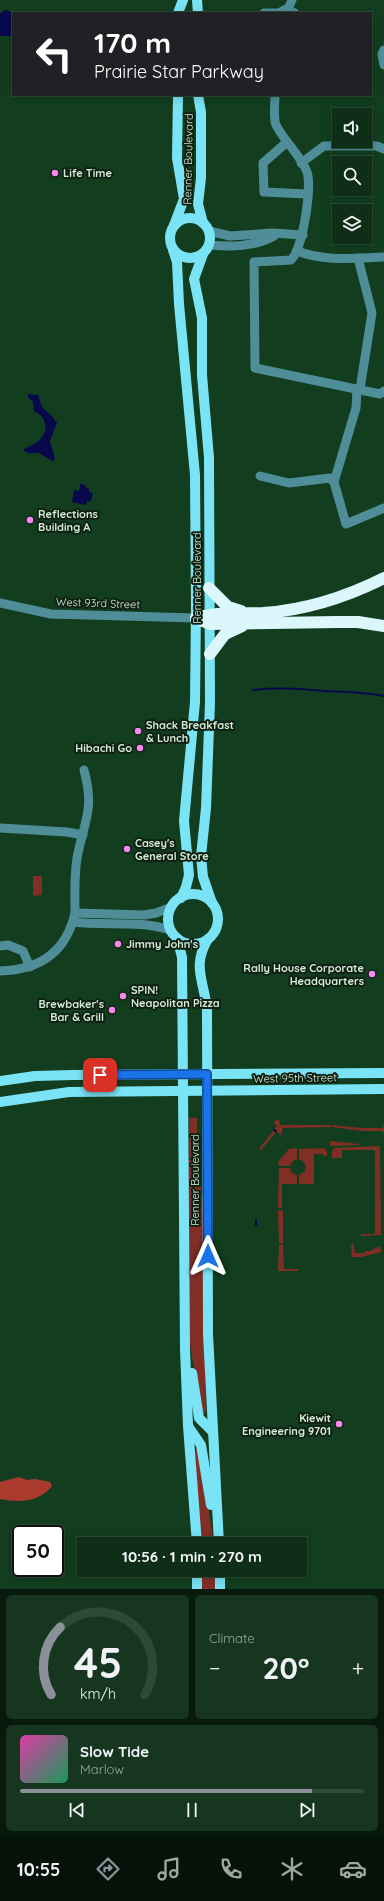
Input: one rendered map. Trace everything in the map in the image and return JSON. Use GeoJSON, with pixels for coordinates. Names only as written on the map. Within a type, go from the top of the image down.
{"type":"FeatureCollection","features":[{"type":"Feature","properties":{"kind":"highway"},"geometry":{"type":"LineString","coordinates":[[210,654],[218,641],[225,634],[236,628],[248,618],[314,605],[364,588],[384,578]]}},
{"type":"Feature","properties":{"kind":"highway"},"geometry":{"type":"LineString","coordinates":[[209,588],[228,607],[248,618]]}},
{"type":"Feature","properties":{"kind":"highway"},"geometry":{"type":"LineString","coordinates":[[196,618],[248,618],[358,622],[384,626]]}},
{"type":"Feature","properties":{"kind":"main road"},"geometry":{"type":"LineString","coordinates":[[178,12],[183,0]]}},
{"type":"Feature","properties":{"kind":"main road"},"geometry":{"type":"LineString","coordinates":[[197,0],[198,12]]}},
{"type":"Feature","properties":{"kind":"main road","name":"Renner Boulevard"},"geometry":{"type":"LineString","coordinates":[[174,226],[184,199],[177,158],[178,96]]}},
{"type":"Feature","properties":{"kind":"main road","name":"Renner Boulevard"},"geometry":{"type":"LineString","coordinates":[[198,96],[201,112],[201,178],[198,204],[206,227]]}},
{"type":"Feature","properties":{"kind":"main road"},"geometry":{"type":"LineString","coordinates":[[189,218],[206,227],[210,240],[206,250],[194,258],[188,259],[178,255],[173,250],[170,236],[174,226],[183,219],[189,218]]}},
{"type":"Feature","properties":{"kind":"main road","name":"Renner Boulevard"},"geometry":{"type":"LineString","coordinates":[[173,250],[177,262],[179,304],[195,475],[196,618],[194,702],[184,821],[189,875],[186,888],[181,898]]}},
{"type":"Feature","properties":{"kind":"main road","name":"Renner Boulevard"},"geometry":{"type":"LineString","coordinates":[[206,250],[194,279],[202,318],[202,376],[209,458],[210,717],[206,808],[201,856],[203,877],[212,903]]}},
{"type":"Feature","properties":{"kind":"main road"},"geometry":{"type":"LineString","coordinates":[[197,895],[203,896],[212,903],[218,913],[218,925],[216,930],[208,939],[203,942],[192,944],[177,938],[170,930],[168,920],[172,907],[181,898],[197,895]]}},
{"type":"Feature","properties":{"kind":"main road","name":"Renner Boulevard"},"geometry":{"type":"LineString","coordinates":[[177,938],[182,958],[185,1336],[188,1426],[196,1537]]}},
{"type":"Feature","properties":{"kind":"main road","name":"Renner Boulevard"},"geometry":{"type":"LineString","coordinates":[[208,939],[203,947],[199,962],[206,1003],[208,1334],[218,1537]]}},
{"type":"Feature","properties":{"kind":"main road","name":"West 95th Street"},"geometry":{"type":"LineString","coordinates":[[0,1081],[58,1075],[384,1073]]}},
{"type":"Feature","properties":{"kind":"main road","name":"West 95th Street"},"geometry":{"type":"LineString","coordinates":[[0,1102],[30,1096],[69,1092],[384,1089]]}},
{"type":"Feature","properties":{"kind":"main road"},"geometry":{"type":"LineString","coordinates":[[185,1336],[199,1418],[213,1432]]}},
{"type":"Feature","properties":{"kind":"main road"},"geometry":{"type":"LineString","coordinates":[[188,1426],[201,1445],[217,1537]]}},
{"type":"Feature","properties":{"kind":"main road"},"geometry":{"type":"LineString","coordinates":[[197,1577],[197,1589]]}},
{"type":"Feature","properties":{"kind":"main road"},"geometry":{"type":"LineString","coordinates":[[220,1577],[220,1589]]}},
{"type":"Feature","properties":{"kind":"street"},"geometry":{"type":"LineString","coordinates":[[291,11],[292,0]]}},
{"type":"Feature","properties":{"kind":"street"},"geometry":{"type":"LineString","coordinates":[[384,50],[382,54],[384,65]]}},
{"type":"Feature","properties":{"kind":"street"},"geometry":{"type":"LineString","coordinates":[[275,96],[276,124],[307,172],[307,194],[303,235],[295,256],[291,260],[254,262],[254,368],[380,394],[384,392]]}},
{"type":"Feature","properties":{"kind":"street"},"geometry":{"type":"LineString","coordinates":[[287,142],[263,163],[264,192],[307,194]]}},
{"type":"Feature","properties":{"kind":"street"},"geometry":{"type":"LineString","coordinates":[[301,163],[324,146],[377,146],[384,148]]}},
{"type":"Feature","properties":{"kind":"street"},"geometry":{"type":"LineString","coordinates":[[206,227],[223,235],[235,236],[280,233],[303,235]]}},
{"type":"Feature","properties":{"kind":"street"},"geometry":{"type":"LineString","coordinates":[[206,250],[246,245],[269,239],[280,233]]}},
{"type":"Feature","properties":{"kind":"street"},"geometry":{"type":"LineString","coordinates":[[297,251],[312,256],[332,259],[384,257]]}},
{"type":"Feature","properties":{"kind":"street"},"geometry":{"type":"LineString","coordinates":[[334,482],[356,408],[372,313],[358,258]]}},
{"type":"Feature","properties":{"kind":"street"},"geometry":{"type":"LineString","coordinates":[[260,476],[289,483],[330,478],[334,482],[346,524],[384,508]]}},
{"type":"Feature","properties":{"kind":"street","name":"West 93rd Street"},"geometry":{"type":"LineString","coordinates":[[0,603],[63,615],[196,618]]}},
{"type":"Feature","properties":{"kind":"street"},"geometry":{"type":"LineString","coordinates":[[0,970],[30,967],[41,962],[54,952],[64,940],[74,918],[75,872],[90,806],[89,792],[84,770]]}},
{"type":"Feature","properties":{"kind":"street"},"geometry":{"type":"LineString","coordinates":[[0,828],[67,832],[83,835]]}},
{"type":"Feature","properties":{"kind":"street"},"geometry":{"type":"LineString","coordinates":[[74,918],[148,915],[172,907]]}},
{"type":"Feature","properties":{"kind":"street"},"geometry":{"type":"LineString","coordinates":[[74,918],[98,925],[150,924],[170,930]]}},
{"type":"Feature","properties":{"kind":"street"},"geometry":{"type":"LineString","coordinates":[[0,946],[8,945],[23,951],[30,967]]}},
{"type":"Feature","properties":{"kind":"shaded area"},"geometry":{"type":"Polygon","coordinates":[[[6,10],[12,12],[12,36],[0,36],[0,13],[6,10]]]}},
{"type":"Feature","properties":{"kind":"shaded area"},"geometry":{"type":"Polygon","coordinates":[[[28,394],[38,395],[42,407],[57,423],[50,441],[55,459],[52,461],[39,453],[28,453],[24,451],[24,449],[34,444],[42,437],[46,428],[42,417],[34,411],[33,402],[28,397],[28,394]]]}},
{"type":"Feature","properties":{"kind":"shaded area"},"geometry":{"type":"Polygon","coordinates":[[[80,484],[86,485],[89,492],[93,493],[91,501],[87,501],[86,505],[72,502],[74,490],[79,491],[80,484]]]}},
{"type":"Feature","properties":{"kind":"shaded area"},"geometry":{"type":"Polygon","coordinates":[[[33,876],[42,876],[42,895],[33,896],[33,876]]]}},
{"type":"Feature","properties":{"kind":"shaded area"},"geometry":{"type":"Polygon","coordinates":[[[189,1118],[197,1118],[197,1158],[189,1158],[189,1118]]]}},
{"type":"Feature","properties":{"kind":"shaded area"},"geometry":{"type":"Polygon","coordinates":[[[279,1120],[280,1125],[331,1125],[331,1127],[283,1128],[281,1135],[274,1129],[277,1126],[273,1122],[279,1120]]]}},
{"type":"Feature","properties":{"kind":"shaded area"},"geometry":{"type":"Polygon","coordinates":[[[384,1123],[384,1136],[383,1131],[362,1131],[332,1127],[333,1125],[361,1128],[383,1128],[384,1123]]]}},
{"type":"Feature","properties":{"kind":"shaded area"},"geometry":{"type":"Polygon","coordinates":[[[274,1130],[276,1132],[261,1150],[259,1149],[274,1130]]]}},
{"type":"Feature","properties":{"kind":"shaded area"},"geometry":{"type":"Polygon","coordinates":[[[330,1141],[359,1144],[359,1145],[330,1146],[330,1141]]]}},
{"type":"Feature","properties":{"kind":"shaded area"},"geometry":{"type":"Polygon","coordinates":[[[380,1146],[381,1235],[361,1236],[361,1234],[375,1234],[375,1150],[342,1150],[342,1158],[332,1158],[332,1152],[334,1148],[380,1146]]]}},
{"type":"Feature","properties":{"kind":"shaded area"},"geometry":{"type":"Polygon","coordinates":[[[297,1148],[297,1159],[292,1162],[290,1166],[279,1166],[278,1162],[289,1149],[297,1148]]]}},
{"type":"Feature","properties":{"kind":"shaded area"},"geometry":{"type":"Polygon","coordinates":[[[324,1148],[327,1152],[327,1156],[324,1156],[323,1154],[314,1154],[314,1184],[299,1184],[299,1175],[304,1172],[306,1167],[304,1162],[299,1159],[299,1149],[324,1148]]]}},
{"type":"Feature","properties":{"kind":"shaded area"},"geometry":{"type":"Polygon","coordinates":[[[187,1160],[199,1160],[199,1177],[203,1204],[206,1413],[202,1413],[189,1339],[187,1160]]]}},
{"type":"Feature","properties":{"kind":"shaded area"},"geometry":{"type":"Polygon","coordinates":[[[279,1168],[290,1168],[292,1173],[297,1175],[297,1184],[282,1184],[282,1208],[278,1208],[279,1168]]]}},
{"type":"Feature","properties":{"kind":"shaded area"},"geometry":{"type":"Polygon","coordinates":[[[278,1210],[283,1211],[283,1243],[279,1243],[278,1210]]]}},
{"type":"Feature","properties":{"kind":"shaded area"},"geometry":{"type":"Polygon","coordinates":[[[353,1243],[355,1253],[365,1253],[365,1251],[370,1251],[380,1246],[381,1252],[361,1257],[352,1257],[351,1246],[353,1243]]]}},
{"type":"Feature","properties":{"kind":"shaded area"},"geometry":{"type":"Polygon","coordinates":[[[283,1244],[284,1269],[298,1269],[298,1271],[278,1271],[279,1245],[283,1244]]]}},
{"type":"Feature","properties":{"kind":"shaded area"},"geometry":{"type":"Polygon","coordinates":[[[197,1447],[199,1449],[213,1537],[199,1537],[195,1453],[197,1447]]]}},
{"type":"Feature","properties":{"kind":"shaded area"},"geometry":{"type":"Polygon","coordinates":[[[19,1477],[27,1480],[35,1479],[50,1482],[52,1486],[41,1495],[28,1500],[14,1501],[0,1499],[0,1482],[19,1477]]]}},
{"type":"Feature","properties":{"kind":"shaded area"},"geometry":{"type":"Polygon","coordinates":[[[200,1577],[216,1577],[216,1589],[201,1589],[200,1577]]]}},
{"type":"Feature","properties":{"kind":"waterway"},"geometry":{"type":"LineString","coordinates":[[253,690],[298,689],[362,693],[384,696]]}},
{"type":"Feature","properties":{"kind":"waterway"},"geometry":{"type":"LineString","coordinates":[[256,1220],[256,1225]]}},
{"type":"Feature","properties":{"kind":"place","name":"Life Time"},"geometry":{"type":"Point","coordinates":[55,173]}},
{"type":"Feature","properties":{"kind":"place","name":"Reflections Building A"},"geometry":{"type":"Point","coordinates":[30,520]}},
{"type":"Feature","properties":{"kind":"place","name":"Shack Breakfast & Lunch"},"geometry":{"type":"Point","coordinates":[138,731]}},
{"type":"Feature","properties":{"kind":"place","name":"Hibachi Go"},"geometry":{"type":"Point","coordinates":[140,748]}},
{"type":"Feature","properties":{"kind":"place","name":"Casey's General Store"},"geometry":{"type":"Point","coordinates":[127,849]}},
{"type":"Feature","properties":{"kind":"place","name":"Jimmy John's"},"geometry":{"type":"Point","coordinates":[118,944]}},
{"type":"Feature","properties":{"kind":"place","name":"Rally House Corporate Headquarters"},"geometry":{"type":"Point","coordinates":[372,974]}},
{"type":"Feature","properties":{"kind":"place","name":"SPIN! Neapolitan Pizza"},"geometry":{"type":"Point","coordinates":[123,996]}},
{"type":"Feature","properties":{"kind":"place","name":"Brewbaker's Bar & Grill"},"geometry":{"type":"Point","coordinates":[112,1010]}},
{"type":"Feature","properties":{"kind":"place","name":"Kiewit Engineering 9701"},"geometry":{"type":"Point","coordinates":[339,1424]}},
{"type":"Feature","properties":{"kind":"route"},"geometry":{"type":"LineString","coordinates":[[100,1075],[207,1074],[208,1256]]}}]}
